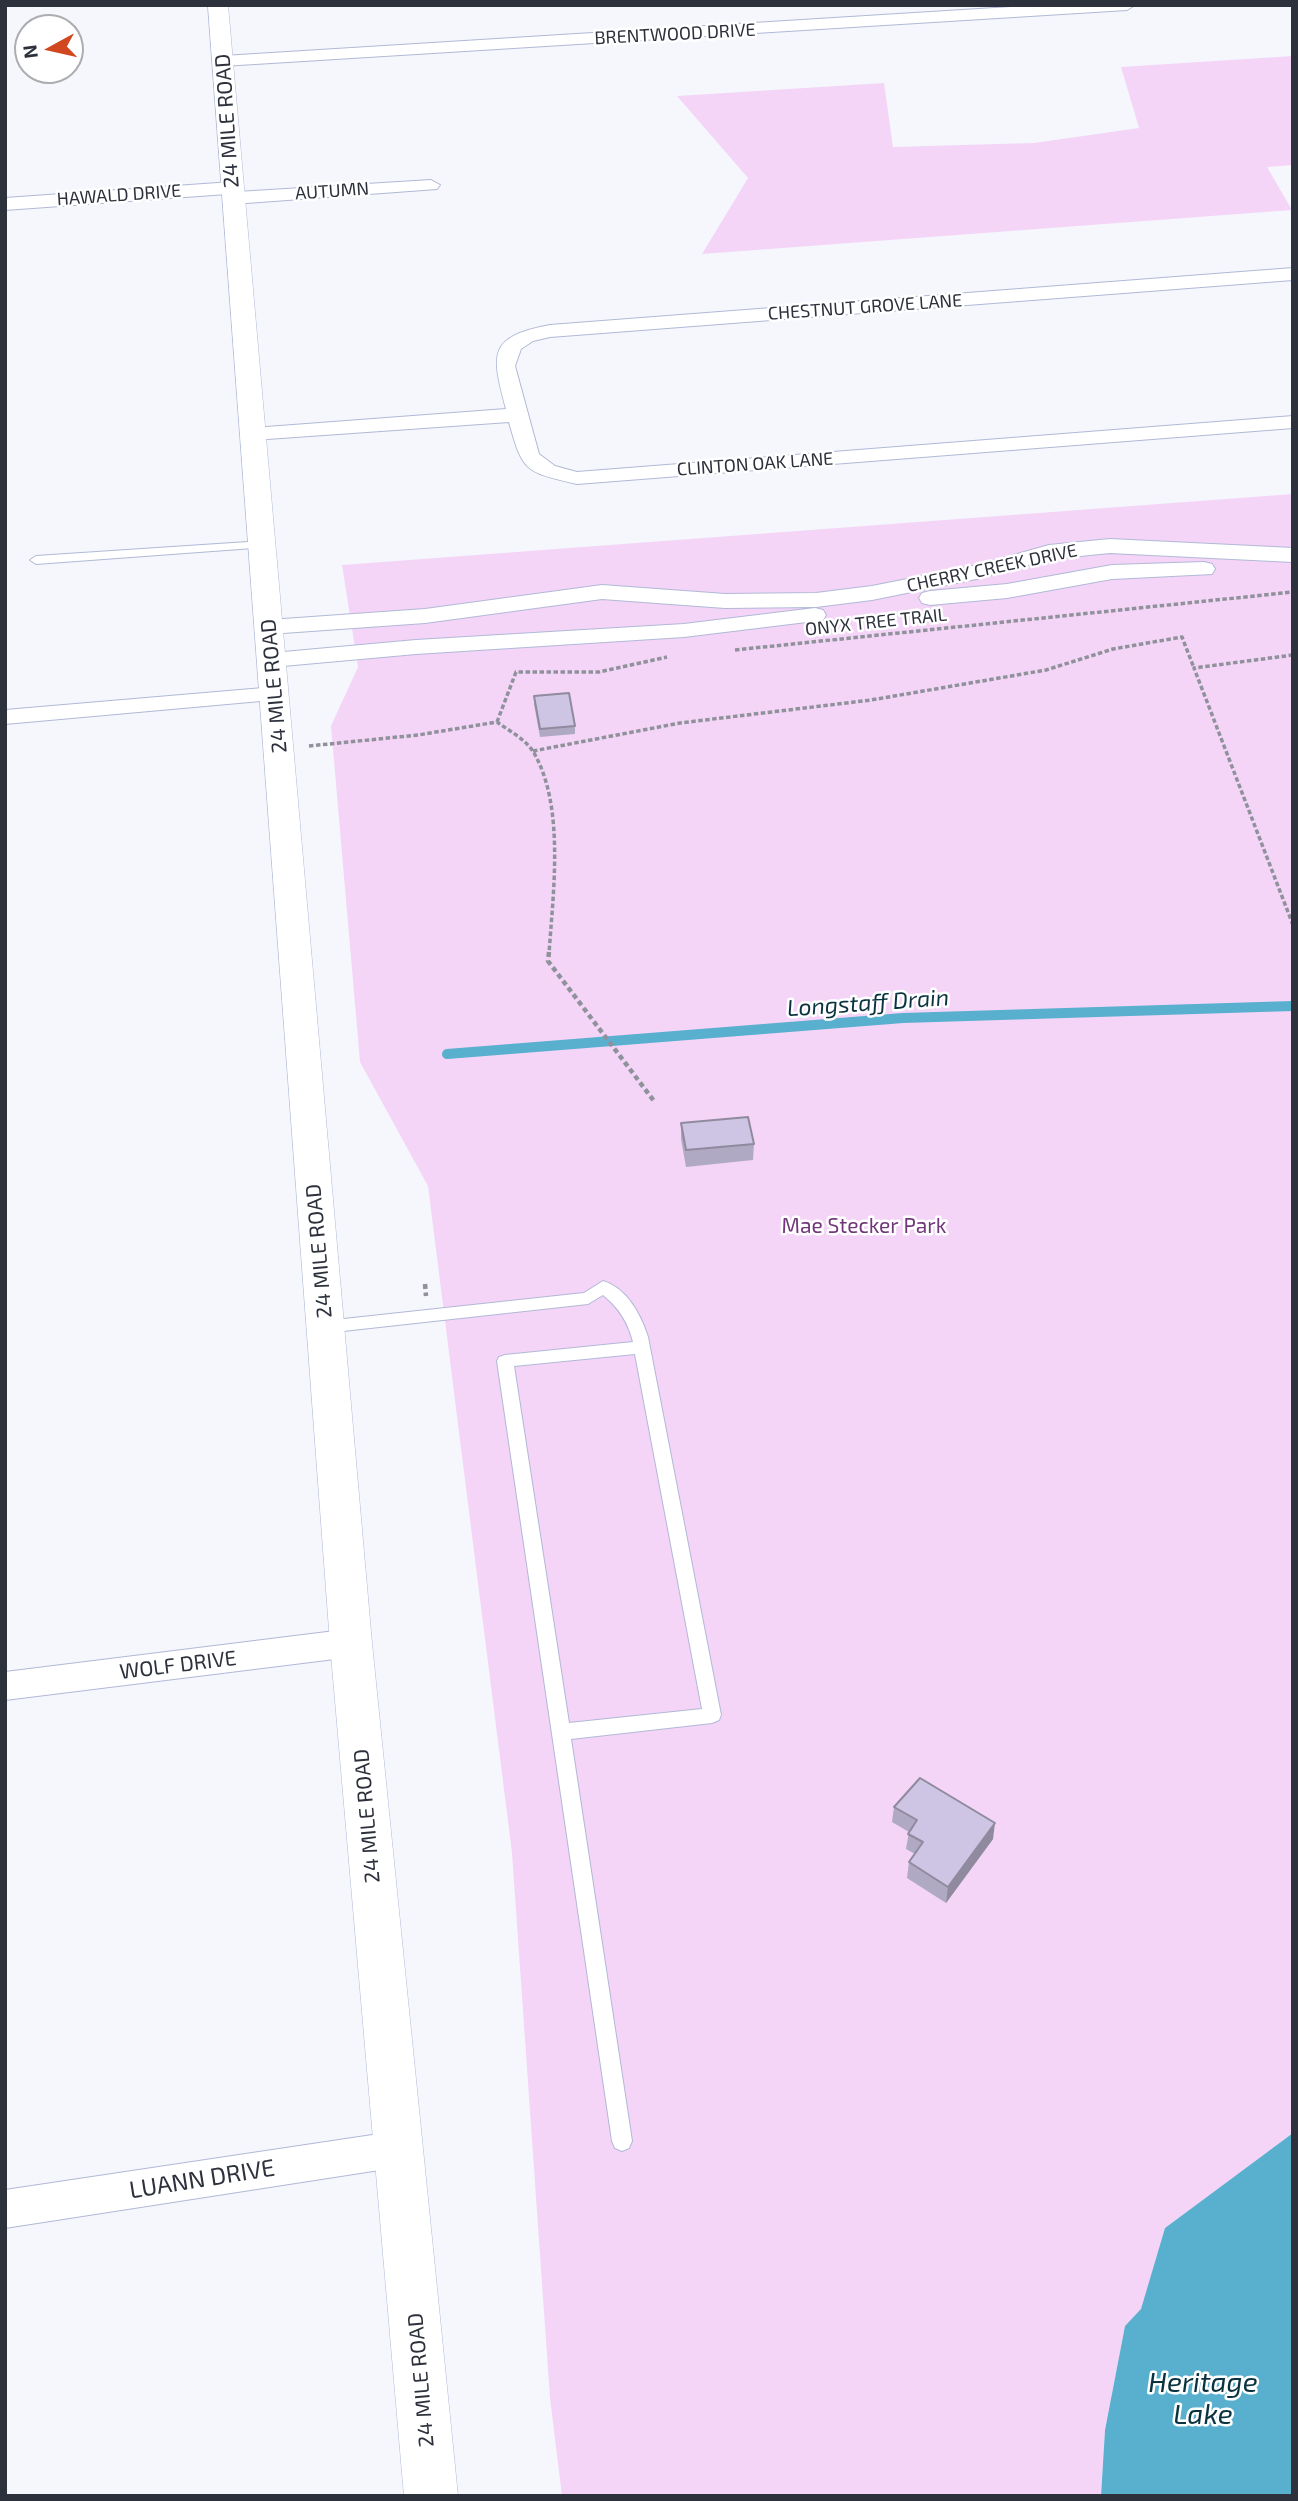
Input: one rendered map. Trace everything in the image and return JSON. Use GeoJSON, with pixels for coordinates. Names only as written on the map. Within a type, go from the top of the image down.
{"type":"FeatureCollection","features":[{"type":"Feature","properties":{"kind":"street","name":"24 MILE ROAD"},"geometry":{"type":"LineString","coordinates":[[218,5],[351,1643],[431,2496]]}},
{"type":"Feature","properties":{"kind":"street","name":"BRENTWOOD DRIVE"},"geometry":{"type":"LineString","coordinates":[[223,61],[1127,5]]}},
{"type":"Feature","properties":{"kind":"street","name":"AUTUMN"},"geometry":{"type":"LineString","coordinates":[[232,193],[431,185]]}},
{"type":"Feature","properties":{"kind":"street","name":"HAWALD DRIVE"},"geometry":{"type":"LineString","coordinates":[[5,204],[232,193]]}},
{"type":"Feature","properties":{"kind":"street","name":"CHESTNUT GROVE LANE"},"geometry":{"type":"LineString","coordinates":[[514,406],[505,366],[510,348],[524,337],[550,331],[1293,274]]}},
{"type":"Feature","properties":{"kind":"street"},"geometry":{"type":"LineString","coordinates":[[253,424],[514,406]]}},
{"type":"Feature","properties":{"kind":"street","name":"CLINTON OAK LANE"},"geometry":{"type":"LineString","coordinates":[[514,406],[529,457],[548,471],[577,478],[1293,422]]}},
{"type":"Feature","properties":{"kind":"street","name":"CHERRY CREEK DRIVE"},"geometry":{"type":"LineString","coordinates":[[272,660],[461,644],[596,639],[737,628],[863,601],[1049,552],[1110,546],[1293,555]]}},
{"type":"Feature","properties":{"kind":"street","name":"CHERRY CREEK DRIVE"},"geometry":{"type":"LineString","coordinates":[[272,660],[455,612],[602,592],[725,601],[863,601],[1007,591],[1112,572],[1293,569]]}},
{"type":"Feature","properties":{"kind":"street"},"geometry":{"type":"LineString","coordinates":[[455,612],[461,644]]}},
{"type":"Feature","properties":{"kind":"street"},"geometry":{"type":"LineString","coordinates":[[5,717],[272,660]]}},
{"type":"Feature","properties":{"kind":"street","name":"WOLF DRIVE"},"geometry":{"type":"LineString","coordinates":[[5,1686],[351,1643]]}},
{"type":"Feature","properties":{"kind":"street","name":"LUANN DRIVE"},"geometry":{"type":"LineString","coordinates":[[5,2209],[399,2149]]}},
{"type":"Feature","properties":{"kind":"lane"},"geometry":{"type":"LineString","coordinates":[[36,560],[263,545]]}},
{"type":"Feature","properties":{"kind":"lane"},"geometry":{"type":"LineString","coordinates":[[325,1327],[588,1298],[603,1287],[619,1297],[631,1314],[639,1330],[712,1714],[561,1732]]}},
{"type":"Feature","properties":{"kind":"lane"},"geometry":{"type":"LineString","coordinates":[[622,2141],[505,1361],[642,1347]]}},
{"type":"Feature","properties":{"kind":"path","name":"ONYX TREE TRAIL"},"geometry":{"type":"LineString","coordinates":[[730,651],[1293,592]]}},
{"type":"Feature","properties":{"kind":"path"},"geometry":{"type":"LineString","coordinates":[[533,751],[680,723],[884,698],[1046,670],[1113,649],[1182,637],[1293,925]]}},
{"type":"Feature","properties":{"kind":"path"},"geometry":{"type":"LineString","coordinates":[[497,722],[516,672],[599,672],[677,655]]}},
{"type":"Feature","properties":{"kind":"path"},"geometry":{"type":"LineString","coordinates":[[1194,668],[1293,655]]}},
{"type":"Feature","properties":{"kind":"path"},"geometry":{"type":"LineString","coordinates":[[279,748],[418,735],[497,722],[533,751],[548,786],[554,871],[548,961],[654,1101]]}},
{"type":"Feature","properties":{"kind":"green space"},"geometry":{"type":"Polygon","coordinates":[[[1293,56],[1293,165],[1267,167],[1292,210],[702,254],[748,178],[677,96],[884,83],[893,147],[1034,143],[1139,128],[1121,67],[1293,56]]]}},
{"type":"Feature","properties":{"kind":"green space","name":"Mae Stecker Park"},"geometry":{"type":"Polygon","coordinates":[[[1293,494],[1293,2133],[1165,2228],[1141,2310],[1125,2326],[1105,2430],[1101,2496],[562,2496],[550,2398],[512,1853],[428,1186],[360,1062],[331,726],[358,667],[342,565],[1293,494]]]}},
{"type":"Feature","properties":{"kind":"water","name":"Heritage Lake"},"geometry":{"type":"Polygon","coordinates":[[[1293,2133],[1293,2496],[1101,2496],[1105,2430],[1125,2326],[1141,2309],[1165,2228],[1293,2133]]]}},
{"type":"Feature","properties":{"kind":"building"},"geometry":{"type":"Polygon","coordinates":[[[569,693],[575,726],[540,729],[534,696],[569,693]]]}},
{"type":"Feature","properties":{"kind":"building"},"geometry":{"type":"Polygon","coordinates":[[[748,1117],[754,1144],[686,1150],[681,1123],[748,1117]]]}},
{"type":"Feature","properties":{"kind":"building"},"geometry":{"type":"Polygon","coordinates":[[[920,1778],[995,1823],[948,1887],[909,1862],[923,1842],[908,1834],[917,1820],[894,1807],[920,1778]]]}},
{"type":"Feature","properties":{"kind":"waterway","name":"Longstaff Drain"},"geometry":{"type":"LineString","coordinates":[[447,1054],[903,1018],[1293,1006]]}}]}
